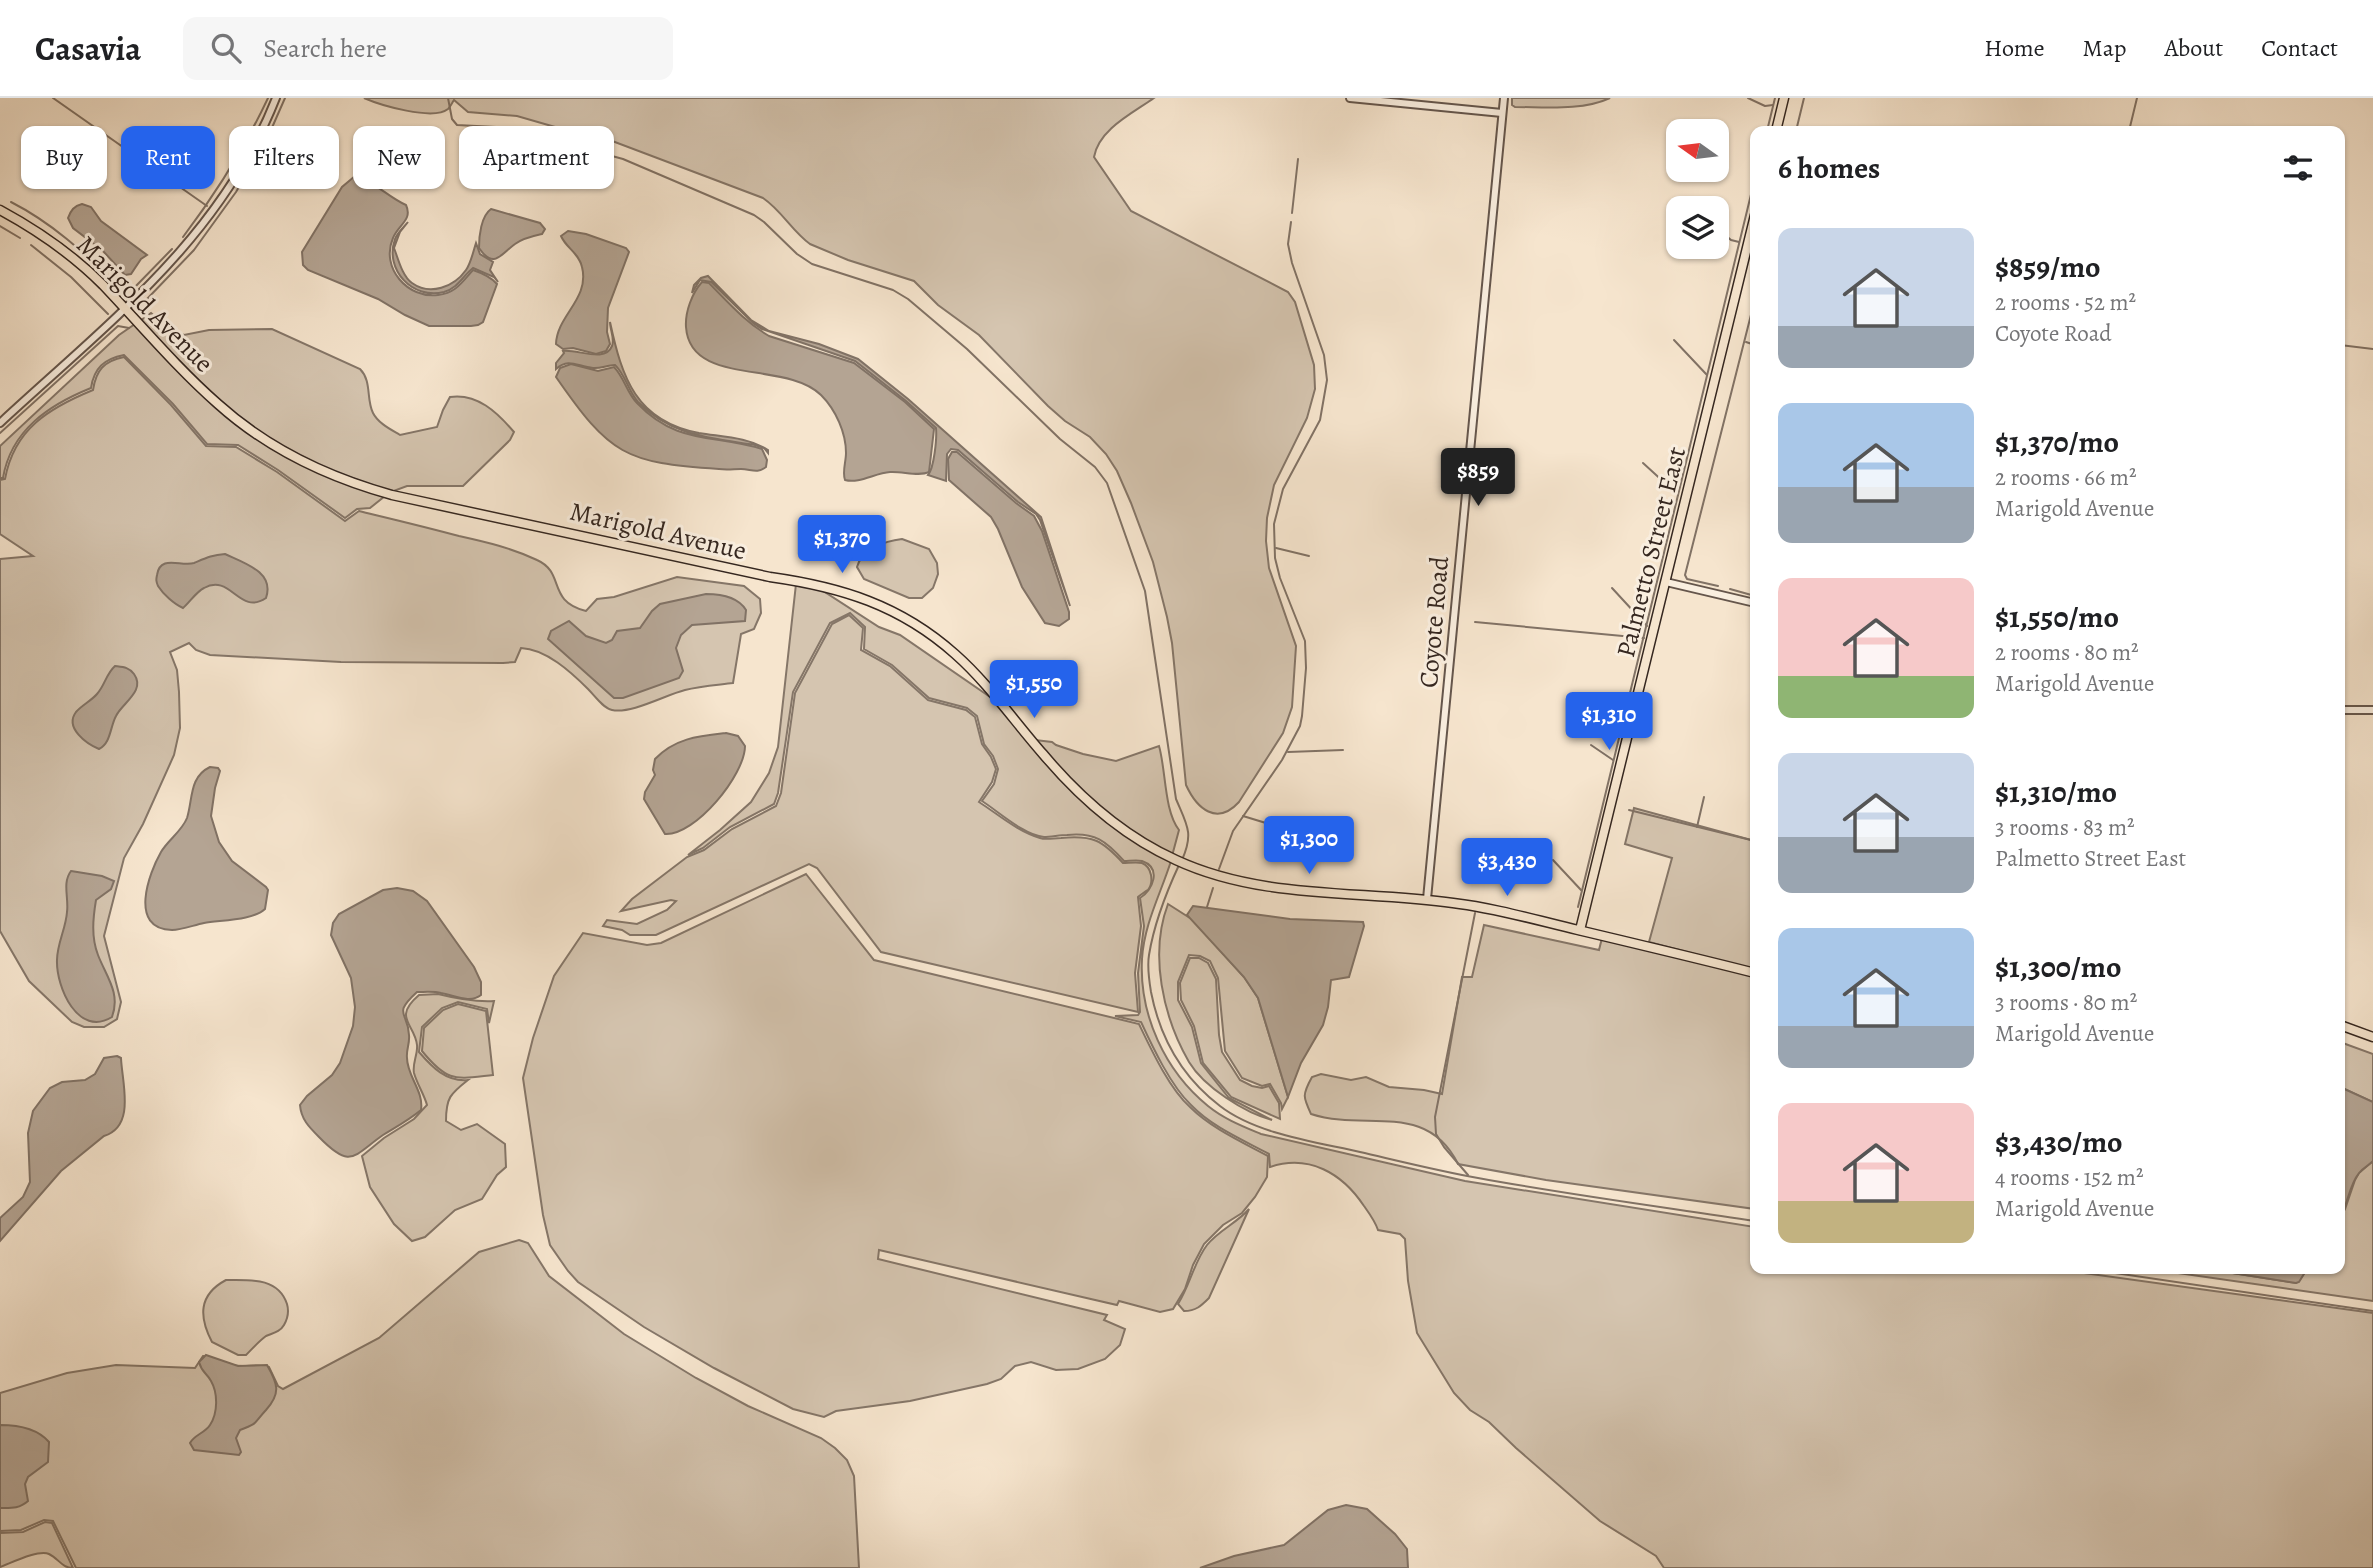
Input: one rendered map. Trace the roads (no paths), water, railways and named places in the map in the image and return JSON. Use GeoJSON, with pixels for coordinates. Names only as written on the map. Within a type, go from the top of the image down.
{"type":"FeatureCollection","features":[{"type":"Feature","properties":{"kind":"main road"},"geometry":{"type":"LineString","coordinates":[[1777,126],[1784,98]]}},
{"type":"Feature","properties":{"kind":"main road","name":"Marigold Avenue"},"geometry":{"type":"LineString","coordinates":[[0,210],[36,230],[102,284],[198,386],[238,421],[293,457],[341,479],[392,495],[769,577],[822,586],[882,605],[931,635],[962,660],[1059,773],[1092,806],[1128,833],[1186,865],[1239,881],[1272,887],[1427,900],[1499,911],[1750,972]]}},
{"type":"Feature","properties":{"kind":"main road","name":"Palmetto Street East"},"geometry":{"type":"LineString","coordinates":[[1580,930],[1750,235]]}},
{"type":"Feature","properties":{"kind":"main road"},"geometry":{"type":"LineString","coordinates":[[2345,1027],[2373,1037]]}},
{"type":"Feature","properties":{"kind":"street"},"geometry":{"type":"LineString","coordinates":[[0,423],[124,309],[182,251],[224,197],[249,154],[276,98]]}},
{"type":"Feature","properties":{"kind":"street"},"geometry":{"type":"LineString","coordinates":[[1350,98],[1502,113]]}},
{"type":"Feature","properties":{"kind":"street","name":"Coyote Road"},"geometry":{"type":"LineString","coordinates":[[1427,900],[1504,98]]}},
{"type":"Feature","properties":{"kind":"street"},"geometry":{"type":"LineString","coordinates":[[1666,582],[1750,602]]}},
{"type":"Feature","properties":{"kind":"street"},"geometry":{"type":"LineString","coordinates":[[2345,710],[2373,710]]}},
{"type":"Feature","properties":{"kind":"waterway"},"geometry":{"type":"LineString","coordinates":[[53,98],[207,206]]}},
{"type":"Feature","properties":{"kind":"waterway"},"geometry":{"type":"LineString","coordinates":[[183,237],[229,170],[268,98]]}},
{"type":"Feature","properties":{"kind":"waterway"},"geometry":{"type":"LineString","coordinates":[[142,314],[147,299],[194,250],[236,192],[267,139],[285,98]]}},
{"type":"Feature","properties":{"kind":"waterway"},"geometry":{"type":"LineString","coordinates":[[448,98],[452,119],[457,125],[520,131],[623,159],[754,215],[812,264],[893,290],[908,299],[967,349],[1060,439],[1095,467],[1107,483],[1145,591],[1176,799],[1188,829],[1188,843],[1182,860]]}},
{"type":"Feature","properties":{"kind":"waterway"},"geometry":{"type":"LineString","coordinates":[[1748,98],[1765,106],[1773,105]]}},
{"type":"Feature","properties":{"kind":"waterway"},"geometry":{"type":"LineString","coordinates":[[1768,126],[1775,98]]}},
{"type":"Feature","properties":{"kind":"waterway"},"geometry":{"type":"LineString","coordinates":[[1797,126],[1804,98]]}},
{"type":"Feature","properties":{"kind":"waterway"},"geometry":{"type":"LineString","coordinates":[[2130,126],[2137,98]]}},
{"type":"Feature","properties":{"kind":"waterway"},"geometry":{"type":"LineString","coordinates":[[1292,213],[1298,159]]}},
{"type":"Feature","properties":{"kind":"waterway"},"geometry":{"type":"LineString","coordinates":[[1578,907],[1750,199]]}},
{"type":"Feature","properties":{"kind":"waterway"},"geometry":{"type":"LineString","coordinates":[[11,202],[57,231],[124,291],[133,289],[172,249]]}},
{"type":"Feature","properties":{"kind":"waterway"},"geometry":{"type":"LineString","coordinates":[[1219,869],[1233,831],[1282,760],[1300,726],[1302,716],[1305,641],[1280,578],[1275,558],[1274,524],[1283,489],[1320,420],[1327,380],[1324,355],[1292,263],[1288,244],[1291,222]]}},
{"type":"Feature","properties":{"kind":"waterway"},"geometry":{"type":"LineString","coordinates":[[0,226],[20,238]]}},
{"type":"Feature","properties":{"kind":"waterway"},"geometry":{"type":"LineString","coordinates":[[1729,238],[1739,242]]}},
{"type":"Feature","properties":{"kind":"waterway"},"geometry":{"type":"LineString","coordinates":[[31,245],[71,277],[108,314]]}},
{"type":"Feature","properties":{"kind":"waterway"},"geometry":{"type":"LineString","coordinates":[[1718,586],[1687,579],[1685,575],[1750,319]]}},
{"type":"Feature","properties":{"kind":"waterway"},"geometry":{"type":"LineString","coordinates":[[0,433],[118,326],[129,328]]}},
{"type":"Feature","properties":{"kind":"waterway"},"geometry":{"type":"LineString","coordinates":[[1674,340],[1707,375]]}},
{"type":"Feature","properties":{"kind":"waterway"},"geometry":{"type":"LineString","coordinates":[[1746,342],[1750,343]]}},
{"type":"Feature","properties":{"kind":"waterway"},"geometry":{"type":"LineString","coordinates":[[2345,346],[2373,349]]}},
{"type":"Feature","properties":{"kind":"waterway"},"geometry":{"type":"LineString","coordinates":[[1643,463],[1678,495]]}},
{"type":"Feature","properties":{"kind":"waterway"},"geometry":{"type":"LineString","coordinates":[[1276,548],[1309,556]]}},
{"type":"Feature","properties":{"kind":"waterway"},"geometry":{"type":"LineString","coordinates":[[1612,588],[1647,626]]}},
{"type":"Feature","properties":{"kind":"waterway"},"geometry":{"type":"LineString","coordinates":[[1730,589],[1750,595]]}},
{"type":"Feature","properties":{"kind":"waterway"},"geometry":{"type":"LineString","coordinates":[[1475,622],[1644,638]]}},
{"type":"Feature","properties":{"kind":"waterway"},"geometry":{"type":"LineString","coordinates":[[1591,745],[1613,760]]}},
{"type":"Feature","properties":{"kind":"waterway"},"geometry":{"type":"LineString","coordinates":[[1288,752],[1343,750]]}},
{"type":"Feature","properties":{"kind":"waterway"},"geometry":{"type":"LineString","coordinates":[[1697,827],[1704,797]]}},
{"type":"Feature","properties":{"kind":"waterway"},"geometry":{"type":"LineString","coordinates":[[1629,810],[1750,840]]}},
{"type":"Feature","properties":{"kind":"waterway"},"geometry":{"type":"LineString","coordinates":[[1243,816],[1279,827]]}},
{"type":"Feature","properties":{"kind":"waterway"},"geometry":{"type":"LineString","coordinates":[[1553,860],[1581,890]]}},
{"type":"Feature","properties":{"kind":"waterway"},"geometry":{"type":"LineString","coordinates":[[1179,865],[1151,943],[1148,964],[1151,992],[1160,1025],[1184,1069],[1206,1095],[1235,1116],[1287,1136],[1463,1175],[1750,1220]]}},
{"type":"Feature","properties":{"kind":"waterway"},"geometry":{"type":"LineString","coordinates":[[1207,907],[1213,888]]}},
{"type":"Feature","properties":{"kind":"waterway"},"geometry":{"type":"LineString","coordinates":[[1468,1175],[1436,1134],[1435,1117],[1475,913]]}},
{"type":"Feature","properties":{"kind":"waterway"},"geometry":{"type":"LineString","coordinates":[[2122,1274],[2373,1311]]}}]}
